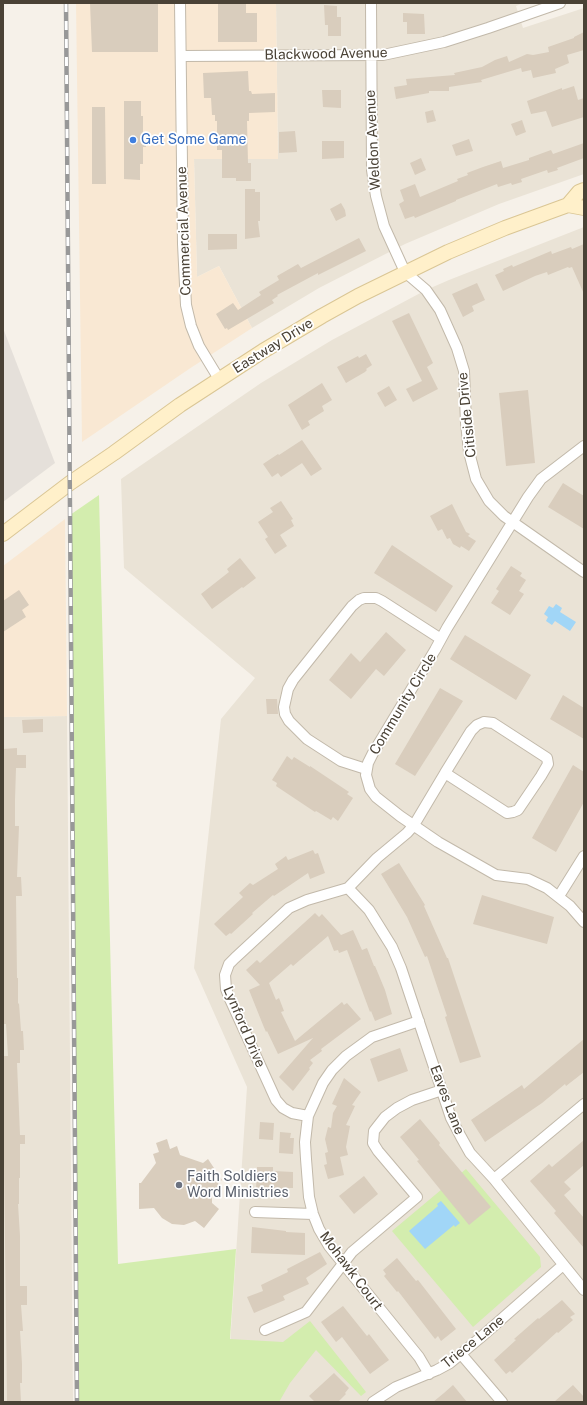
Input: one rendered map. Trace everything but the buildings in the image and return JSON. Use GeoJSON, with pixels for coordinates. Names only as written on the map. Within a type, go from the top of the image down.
{"type":"FeatureCollection","features":[{"type":"Feature","properties":{"kind":"main road","name":"Eastway Drive"},"geometry":{"type":"LineString","coordinates":[[3,534],[70,483],[219,379],[322,316],[405,272],[448,252],[498,231],[568,205],[579,192],[584,190]]}},
{"type":"Feature","properties":{"kind":"main road"},"geometry":{"type":"LineString","coordinates":[[568,205],[584,208]]}},
{"type":"Feature","properties":{"kind":"street","name":"Commercial Avenue"},"geometry":{"type":"LineString","coordinates":[[180,3],[183,244],[186,305],[191,326],[199,346],[219,379]]}},
{"type":"Feature","properties":{"kind":"street","name":"Weldon Avenue"},"geometry":{"type":"LineString","coordinates":[[371,3],[372,170],[375,190],[384,226],[405,272]]}},
{"type":"Feature","properties":{"kind":"street","name":"Blackwood Avenue"},"geometry":{"type":"LineString","coordinates":[[181,56],[389,54],[444,42],[560,3]]}},
{"type":"Feature","properties":{"kind":"street","name":"Citiside Drive"},"geometry":{"type":"LineString","coordinates":[[405,272],[426,290],[437,305],[457,348],[464,372],[469,452],[476,479],[489,501],[511,523],[584,572]]}},
{"type":"Feature","properties":{"kind":"street","name":"Community Circle"},"geometry":{"type":"LineString","coordinates":[[584,446],[541,479],[528,497],[373,753],[366,769],[367,781],[376,797],[400,816],[414,824],[438,842],[496,875],[537,882],[559,896],[584,922]]}},
{"type":"Feature","properties":{"kind":"street"},"geometry":{"type":"LineString","coordinates":[[366,769],[341,761],[307,738],[289,721],[285,714],[284,707],[288,689],[293,680],[352,606],[364,598],[376,598],[382,601],[441,639]]}},
{"type":"Feature","properties":{"kind":"street"},"geometry":{"type":"LineString","coordinates":[[348,888],[377,858],[407,833],[471,731],[477,725],[484,722],[493,723],[547,758],[548,764],[518,810],[507,813],[445,773]]}},
{"type":"Feature","properties":{"kind":"street"},"geometry":{"type":"LineString","coordinates":[[559,896],[584,856]]}},
{"type":"Feature","properties":{"kind":"street","name":"Eaves Lane"},"geometry":{"type":"LineString","coordinates":[[348,888],[369,910],[392,947],[401,968],[452,1118],[470,1153],[494,1179],[584,1290]]}},
{"type":"Feature","properties":{"kind":"street","name":"Lynford Drive"},"geometry":{"type":"LineString","coordinates":[[308,1116],[299,1116],[292,1113],[283,1108],[276,1100],[229,997],[226,989],[225,974],[229,964],[290,908],[307,900],[348,888]]}},
{"type":"Feature","properties":{"kind":"street","name":"Mohawk Court"},"geometry":{"type":"LineString","coordinates":[[419,1021],[372,1037],[346,1056],[332,1070],[323,1083],[308,1116],[305,1142],[309,1197],[313,1214],[319,1229],[329,1246],[343,1264],[419,1357],[428,1374]]}},
{"type":"Feature","properties":{"kind":"street"},"geometry":{"type":"LineString","coordinates":[[265,1330],[306,1312],[352,1252],[417,1197],[373,1143],[374,1131],[386,1117],[397,1108],[412,1100],[442,1090]]}},
{"type":"Feature","properties":{"kind":"street"},"geometry":{"type":"LineString","coordinates":[[494,1179],[584,1104]]}},
{"type":"Feature","properties":{"kind":"street"},"geometry":{"type":"LineString","coordinates":[[255,1212],[313,1214]]}},
{"type":"Feature","properties":{"kind":"street","name":"Triece Lane"},"geometry":{"type":"LineString","coordinates":[[373,1402],[396,1387],[450,1363],[563,1265]]}},
{"type":"Feature","properties":{"kind":"street"},"geometry":{"type":"LineString","coordinates":[[461,1354],[502,1402]]}},
{"type":"Feature","properties":{"kind":"shaded area"},"geometry":{"type":"Polygon","coordinates":[[[76,3],[276,3],[278,159],[194,159],[197,277],[219,266],[252,328],[82,442],[76,3]]]}},
{"type":"Feature","properties":{"kind":"shaded area"},"geometry":{"type":"Polygon","coordinates":[[[276,3],[523,3],[516,6],[523,28],[584,8],[584,174],[499,204],[405,244],[319,288],[252,328],[219,266],[197,277],[194,159],[278,159],[276,3]]]}},
{"type":"Feature","properties":{"kind":"shaded area"},"geometry":{"type":"Polygon","coordinates":[[[584,227],[584,1402],[215,1402],[227,1391],[247,1087],[194,968],[221,719],[255,678],[124,568],[121,479],[261,383],[332,340],[426,290],[584,227]]]}},
{"type":"Feature","properties":{"kind":"shaded area"},"geometry":{"type":"Polygon","coordinates":[[[3,328],[55,463],[3,502],[3,328]]]}},
{"type":"Feature","properties":{"kind":"shaded area"},"geometry":{"type":"Polygon","coordinates":[[[65,519],[67,716],[3,717],[3,566],[65,519]]]}},
{"type":"Feature","properties":{"kind":"shaded area"},"geometry":{"type":"Polygon","coordinates":[[[67,716],[73,1402],[3,1402],[3,717],[67,716]]]}},
{"type":"Feature","properties":{"kind":"green space"},"geometry":{"type":"Polygon","coordinates":[[[99,495],[118,1264],[236,1249],[230,1339],[283,1342],[310,1321],[366,1392],[361,1396],[316,1350],[290,1383],[279,1402],[79,1402],[70,515],[99,495]]]}},
{"type":"Feature","properties":{"kind":"green space"},"geometry":{"type":"Polygon","coordinates":[[[466,1169],[540,1257],[541,1267],[473,1327],[392,1231],[466,1169]]]}},
{"type":"Feature","properties":{"kind":"water"},"geometry":{"type":"Polygon","coordinates":[[[556,604],[562,608],[560,612],[576,622],[570,631],[555,621],[552,625],[546,621],[548,617],[544,614],[549,606],[553,608],[556,604]]]}},
{"type":"Feature","properties":{"kind":"water"},"geometry":{"type":"Polygon","coordinates":[[[441,1201],[460,1223],[455,1227],[454,1225],[425,1249],[409,1231],[438,1206],[437,1204],[441,1201]]]}},
{"type":"Feature","properties":{"kind":"railway"},"geometry":{"type":"LineString","coordinates":[[66,3],[77,1402]]}},
{"type":"Feature","properties":{"kind":"place","name":"Get Some Game"},"geometry":{"type":"Point","coordinates":[133,140]}},
{"type":"Feature","properties":{"kind":"place","name":"Faith Soldiers Word Ministries"},"geometry":{"type":"Point","coordinates":[179,1185]}}]}
